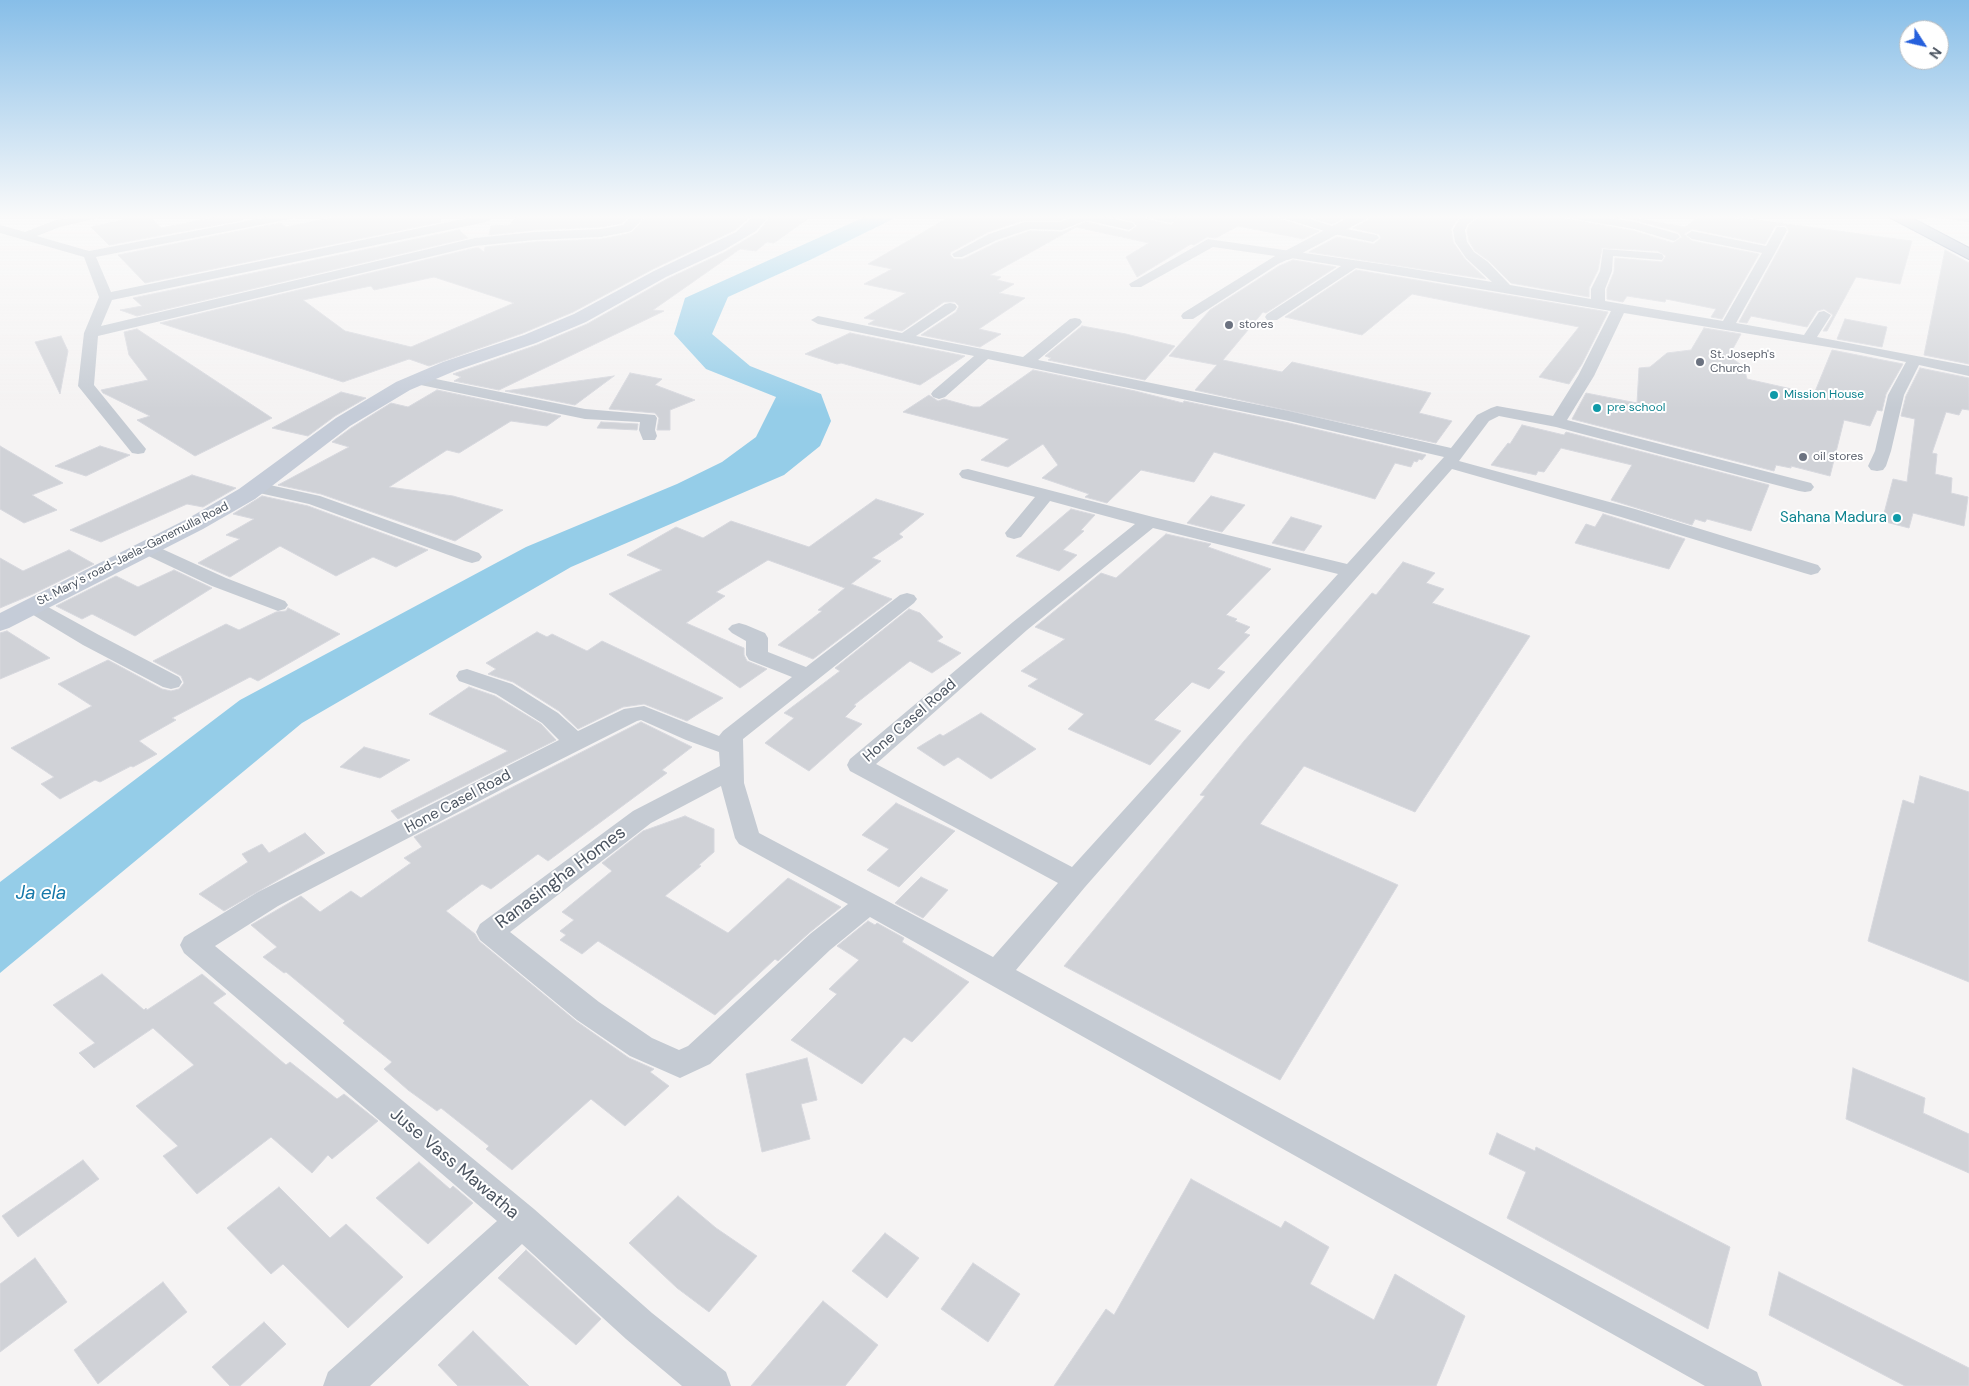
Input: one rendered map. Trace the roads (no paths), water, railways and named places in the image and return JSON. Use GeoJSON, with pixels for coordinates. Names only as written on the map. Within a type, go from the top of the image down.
{"type":"FeatureCollection","features":[{"type":"Feature","properties":{"kind":"main road","name":"St. Mary's road-Jaela-Ganemulla Road"},"geometry":{"type":"LineString","coordinates":[[0,622],[195,524],[256,487],[342,422],[416,380],[450,366],[530,339],[580,318],[650,280]]}},
{"type":"Feature","properties":{"kind":"street"},"geometry":{"type":"LineString","coordinates":[[99,280],[106,297],[91,333],[86,386],[138,450]]}},
{"type":"Feature","properties":{"kind":"street"},"geometry":{"type":"LineString","coordinates":[[106,297],[188,280]]}},
{"type":"Feature","properties":{"kind":"street"},"geometry":{"type":"LineString","coordinates":[[91,333],[316,280]]}},
{"type":"Feature","properties":{"kind":"street"},"geometry":{"type":"LineString","coordinates":[[1136,284],[1144,280]]}},
{"type":"Feature","properties":{"kind":"street"},"geometry":{"type":"LineString","coordinates":[[1188,316],[1245,280]]}},
{"type":"Feature","properties":{"kind":"street"},"geometry":{"type":"LineString","coordinates":[[1272,317],[1329,280]]}},
{"type":"Feature","properties":{"kind":"street"},"geometry":{"type":"LineString","coordinates":[[1446,280],[1808,340],[1915,359],[1969,371]]}},
{"type":"Feature","properties":{"kind":"street"},"geometry":{"type":"LineString","coordinates":[[1497,280],[1507,290]]}},
{"type":"Feature","properties":{"kind":"street"},"geometry":{"type":"LineString","coordinates":[[1598,305],[1598,290],[1602,280]]}},
{"type":"Feature","properties":{"kind":"street"},"geometry":{"type":"LineString","coordinates":[[1727,327],[1754,280]]}},
{"type":"Feature","properties":{"kind":"street"},"geometry":{"type":"LineString","coordinates":[[905,337],[950,307]]}},
{"type":"Feature","properties":{"kind":"street"},"geometry":{"type":"LineString","coordinates":[[1557,422],[1586,376],[1619,309]]}},
{"type":"Feature","properties":{"kind":"street"},"geometry":{"type":"LineString","coordinates":[[1808,340],[1824,315]]}},
{"type":"Feature","properties":{"kind":"street"},"geometry":{"type":"LineString","coordinates":[[818,320],[1289,416],[1452,459],[1811,569]]}},
{"type":"Feature","properties":{"kind":"street"},"geometry":{"type":"LineString","coordinates":[[1027,362],[1075,322]]}},
{"type":"Feature","properties":{"kind":"street"},"geometry":{"type":"LineString","coordinates":[[939,394],[985,354]]}},
{"type":"Feature","properties":{"kind":"street"},"geometry":{"type":"LineString","coordinates":[[1877,466],[1883,451],[1896,395],[1915,359]]}},
{"type":"Feature","properties":{"kind":"street"},"geometry":{"type":"LineString","coordinates":[[416,380],[585,414],[649,418],[647,430],[649,436]]}},
{"type":"Feature","properties":{"kind":"street"},"geometry":{"type":"LineString","coordinates":[[997,973],[1076,880],[1452,459],[1483,418],[1497,411],[1557,422],[1805,487]]}},
{"type":"Feature","properties":{"kind":"street"},"geometry":{"type":"LineString","coordinates":[[968,474],[1149,522],[1352,572]]}},
{"type":"Feature","properties":{"kind":"street"},"geometry":{"type":"LineString","coordinates":[[256,487],[314,500],[472,557]]}},
{"type":"Feature","properties":{"kind":"street"},"geometry":{"type":"LineString","coordinates":[[1014,533],[1046,495]]}},
{"type":"Feature","properties":{"kind":"street","name":"Hone Casel Road"},"geometry":{"type":"LineString","coordinates":[[1076,880],[859,765],[1020,626],[1149,522]]}},
{"type":"Feature","properties":{"kind":"street"},"geometry":{"type":"LineString","coordinates":[[147,548],[218,582],[278,605]]}},
{"type":"Feature","properties":{"kind":"street"},"geometry":{"type":"LineString","coordinates":[[907,600],[730,736],[732,783],[748,838],[997,973],[1743,1386]]}},
{"type":"Feature","properties":{"kind":"street"},"geometry":{"type":"LineString","coordinates":[[32,606],[91,640],[171,682]]}},
{"type":"Feature","properties":{"kind":"street"},"geometry":{"type":"LineString","coordinates":[[739,629],[757,638],[757,654],[808,676]]}},
{"type":"Feature","properties":{"kind":"street"},"geometry":{"type":"LineString","coordinates":[[467,676],[504,689],[550,718],[575,742]]}},
{"type":"Feature","properties":{"kind":"street","name":"Hone Casel Road"},"geometry":{"type":"LineString","coordinates":[[194,945],[268,899],[632,714],[644,713],[694,735],[731,759]]}},
{"type":"Feature","properties":{"kind":"street","name":"Ranasingha Homes"},"geometry":{"type":"LineString","coordinates":[[731,759],[642,817],[490,932],[588,1011],[641,1047],[680,1065],[699,1055],[820,942],[868,903]]}},
{"type":"Feature","properties":{"kind":"street","name":"Juse Vass Mawatha"},"geometry":{"type":"LineString","coordinates":[[194,945],[522,1221],[639,1326],[712,1386]]}},
{"type":"Feature","properties":{"kind":"street"},"geometry":{"type":"LineString","coordinates":[[342,1386],[522,1221]]}},
{"type":"Feature","properties":{"kind":"water","name":"Ja ela"},"geometry":{"type":"Polygon","coordinates":[[[726,280],[766,280],[728,297],[712,334],[750,366],[821,394],[831,421],[820,446],[784,475],[571,567],[302,723],[0,973],[0,882],[240,700],[526,547],[677,484],[722,462],[756,437],[776,397],[706,369],[674,334],[685,298],[726,280]]]}},
{"type":"Feature","properties":{"kind":"place","name":"stores"},"geometry":{"type":"Point","coordinates":[1229,325]}},
{"type":"Feature","properties":{"kind":"place","name":"St. Joseph's Church"},"geometry":{"type":"Point","coordinates":[1700,362]}},
{"type":"Feature","properties":{"kind":"place","name":"Mission House"},"geometry":{"type":"Point","coordinates":[1774,395]}},
{"type":"Feature","properties":{"kind":"place","name":"pre school"},"geometry":{"type":"Point","coordinates":[1597,408]}},
{"type":"Feature","properties":{"kind":"place","name":"oil stores"},"geometry":{"type":"Point","coordinates":[1803,457]}},
{"type":"Feature","properties":{"kind":"place","name":"Sahana Madura"},"geometry":{"type":"Point","coordinates":[1897,518]}}]}
